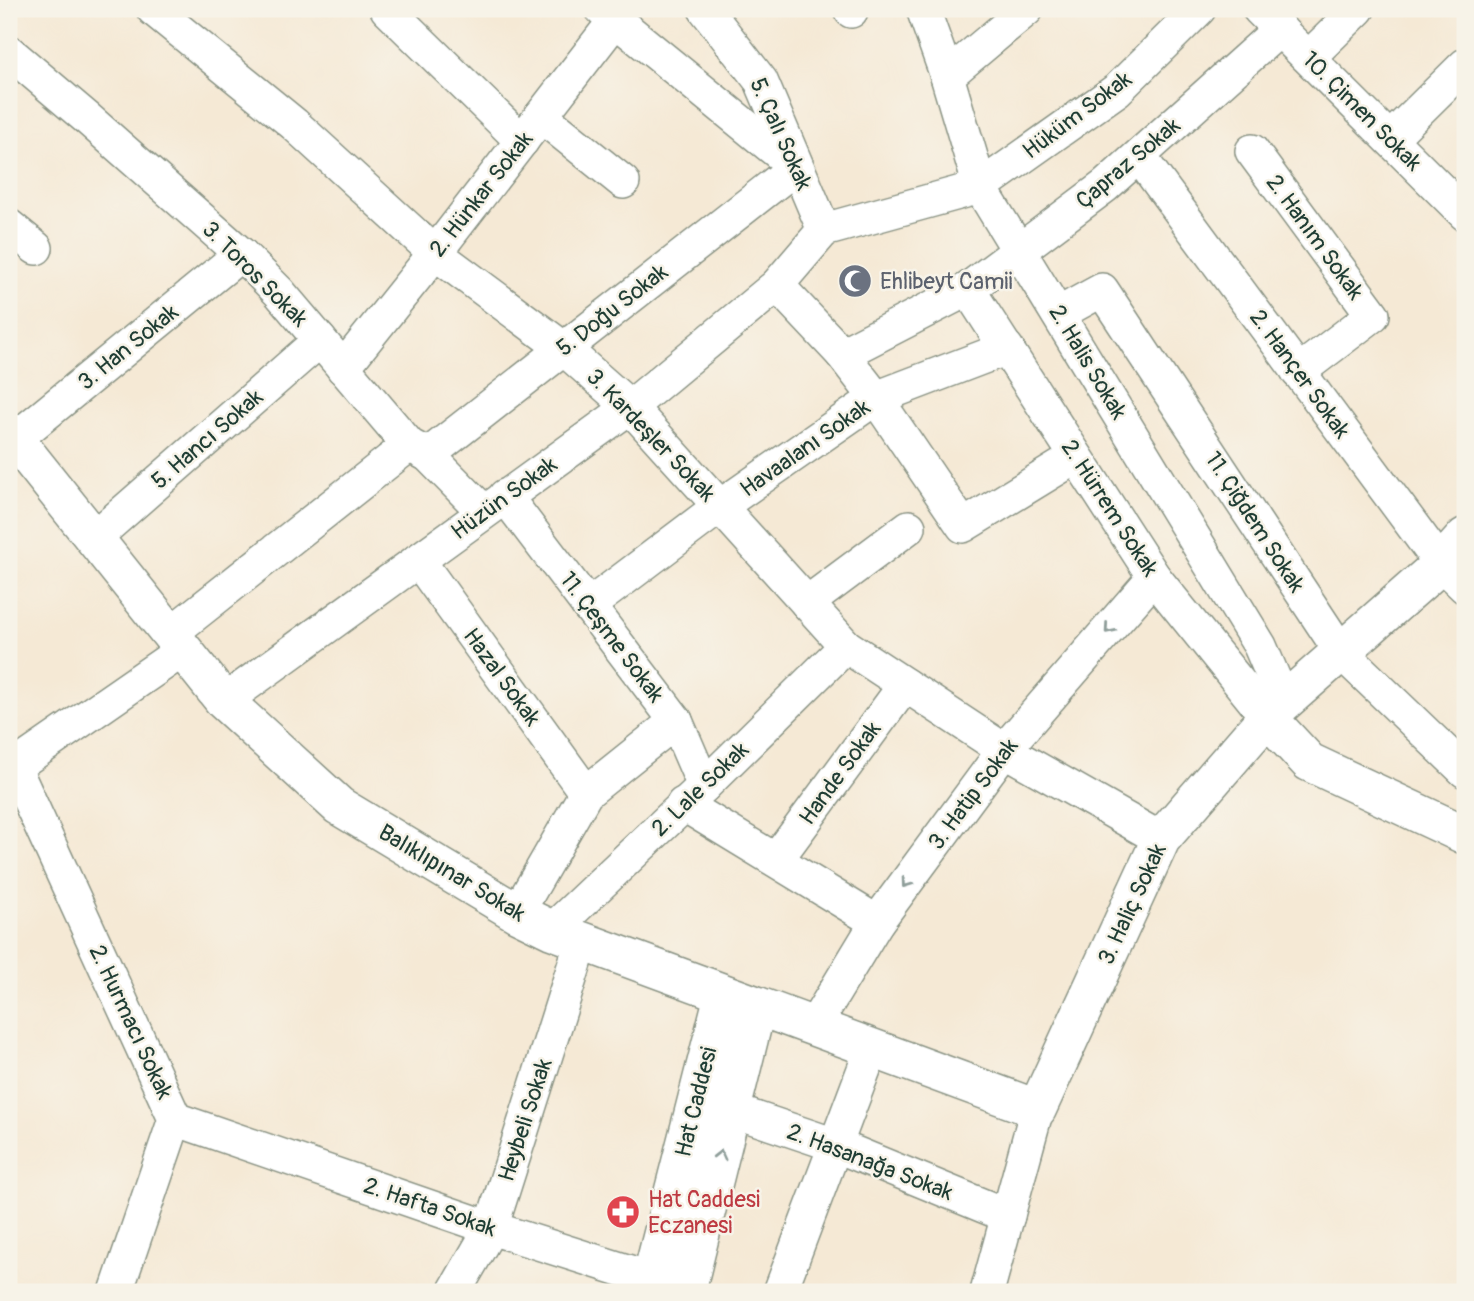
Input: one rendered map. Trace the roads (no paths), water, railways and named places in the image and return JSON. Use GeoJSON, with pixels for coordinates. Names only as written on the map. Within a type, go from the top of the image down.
{"type":"FeatureCollection","features":[{"type":"Feature","properties":{"kind":"street","name":"3. Kardeşler Sokak"},"geometry":{"type":"LineString","coordinates":[[153,9],[294,124],[435,253],[563,348],[630,407],[846,646],[1004,750],[1161,839]]}},
{"type":"Feature","properties":{"kind":"street"},"geometry":{"type":"LineString","coordinates":[[387,9],[532,129],[623,182]]}},
{"type":"Feature","properties":{"kind":"street","name":"5. Çalı Sokak"},"geometry":{"type":"LineString","coordinates":[[705,9],[761,81],[824,230]]}},
{"type":"Feature","properties":{"kind":"street","name":"2. Halis Sokak"},"geometry":{"type":"LineString","coordinates":[[923,9],[947,76],[980,187],[1261,646],[1275,710]]}},
{"type":"Feature","properties":{"kind":"street"},"geometry":{"type":"LineString","coordinates":[[947,76],[1027,9]]}},
{"type":"Feature","properties":{"kind":"street","name":"Hüküm Sokak"},"geometry":{"type":"LineString","coordinates":[[980,187],[1117,90],[1199,9]]}},
{"type":"Feature","properties":{"kind":"street"},"geometry":{"type":"LineString","coordinates":[[1309,57],[1358,9]]}},
{"type":"Feature","properties":{"kind":"street","name":"2. Hünkar Sokak"},"geometry":{"type":"LineString","coordinates":[[343,368],[532,129],[609,14]]}},
{"type":"Feature","properties":{"kind":"street"},"geometry":{"type":"LineString","coordinates":[[609,14],[796,167]]}},
{"type":"Feature","properties":{"kind":"street","name":"10. Çimen Sokak"},"geometry":{"type":"LineString","coordinates":[[1270,19],[1465,215]]}},
{"type":"Feature","properties":{"kind":"street","name":"Çapraz Sokak"},"geometry":{"type":"LineString","coordinates":[[968,289],[1105,186],[1139,156],[1270,19]]}},
{"type":"Feature","properties":{"kind":"street","name":"3. Toros Sokak"},"geometry":{"type":"LineString","coordinates":[[9,52],[241,254],[279,292],[343,368],[419,450],[494,504]]}},
{"type":"Feature","properties":{"kind":"street"},"geometry":{"type":"LineString","coordinates":[[1390,139],[1465,65]]}},
{"type":"Feature","properties":{"kind":"street","name":"2. Hanım Sokak"},"geometry":{"type":"LineString","coordinates":[[1252,151],[1373,316],[1298,372]]}},
{"type":"Feature","properties":{"kind":"street","name":"2. Hançer Sokak"},"geometry":{"type":"LineString","coordinates":[[1139,156],[1298,372],[1457,563]]}},
{"type":"Feature","properties":{"kind":"street","name":"5. Doğu Sokak"},"geometry":{"type":"LineString","coordinates":[[11,764],[176,642],[419,450],[563,348],[796,167]]}},
{"type":"Feature","properties":{"kind":"street"},"geometry":{"type":"LineString","coordinates":[[824,230],[980,187]]}},
{"type":"Feature","properties":{"kind":"street"},"geometry":{"type":"LineString","coordinates":[[9,226],[36,248]]}},
{"type":"Feature","properties":{"kind":"street","name":"Hüzün Sokak"},"geometry":{"type":"LineString","coordinates":[[224,701],[630,407],[776,285],[824,230]]}},
{"type":"Feature","properties":{"kind":"street","name":"3. Han Sokak"},"geometry":{"type":"LineString","coordinates":[[12,435],[241,254]]}},
{"type":"Feature","properties":{"kind":"street"},"geometry":{"type":"LineString","coordinates":[[776,285],[842,354],[876,398],[963,526],[1076,457]]}},
{"type":"Feature","properties":{"kind":"street"},"geometry":{"type":"LineString","coordinates":[[842,354],[968,289]]}},
{"type":"Feature","properties":{"kind":"street","name":"2. Hürrem Sokak"},"geometry":{"type":"LineString","coordinates":[[968,289],[1154,577],[1275,710]]}},
{"type":"Feature","properties":{"kind":"street","name":"11. Çiğdem Sokak"},"geometry":{"type":"LineString","coordinates":[[1058,314],[1102,290],[1341,652],[1465,771]]}},
{"type":"Feature","properties":{"kind":"street","name":"5. Hancı Sokak"},"geometry":{"type":"LineString","coordinates":[[94,538],[320,340]]}},
{"type":"Feature","properties":{"kind":"street","name":"Havaalanı Sokak"},"geometry":{"type":"LineString","coordinates":[[588,606],[719,506],[876,398],[1007,348]]}},
{"type":"Feature","properties":{"kind":"street","name":"Balıklıpınar Sokak"},"geometry":{"type":"LineString","coordinates":[[12,435],[224,701],[339,806],[517,913],[567,935],[1037,1109]]}},
{"type":"Feature","properties":{"kind":"street","name":"11. Çeşme Sokak"},"geometry":{"type":"LineString","coordinates":[[494,504],[588,606],[676,721],[694,795]]}},
{"type":"Feature","properties":{"kind":"street"},"geometry":{"type":"LineString","coordinates":[[807,603],[909,527]]}},
{"type":"Feature","properties":{"kind":"street","name":"Hazal Sokak"},"geometry":{"type":"LineString","coordinates":[[418,560],[586,793]]}},
{"type":"Feature","properties":{"kind":"street","name":"3. Haliç Sokak"},"geometry":{"type":"LineString","coordinates":[[987,1292],[1037,1109],[1161,839],[1275,710],[1341,652],[1457,563]]}},
{"type":"Feature","properties":{"kind":"street","name":"3. Hatip Sokak"},"geometry":{"type":"LineString","coordinates":[[814,1026],[877,922],[1004,750],[1154,577]]}},
{"type":"Feature","properties":{"kind":"street","name":"2. Lale Sokak"},"geometry":{"type":"LineString","coordinates":[[567,935],[694,795],[846,646]]}},
{"type":"Feature","properties":{"kind":"street","name":"Hande Sokak"},"geometry":{"type":"LineString","coordinates":[[776,860],[905,685]]}},
{"type":"Feature","properties":{"kind":"street"},"geometry":{"type":"LineString","coordinates":[[1275,710],[1309,762],[1465,835]]}},
{"type":"Feature","properties":{"kind":"street"},"geometry":{"type":"LineString","coordinates":[[517,913],[586,793],[676,721]]}},
{"type":"Feature","properties":{"kind":"street","name":"2. Hurmacı Sokak"},"geometry":{"type":"LineString","coordinates":[[11,764],[175,1119],[116,1292]]}},
{"type":"Feature","properties":{"kind":"street"},"geometry":{"type":"LineString","coordinates":[[694,795],[776,860],[877,922]]}},
{"type":"Feature","properties":{"kind":"street","name":"Heybeli Sokak"},"geometry":{"type":"LineString","coordinates":[[454,1292],[491,1228],[567,935]]}},
{"type":"Feature","properties":{"kind":"street","name":"Hat Caddesi"},"geometry":{"type":"LineString","coordinates":[[673,1289],[731,1110],[741,1000]]}},
{"type":"Feature","properties":{"kind":"street","name":"Hat Caddesi"},"geometry":{"type":"LineString","coordinates":[[673,1289],[741,1000]]}},
{"type":"Feature","properties":{"kind":"street"},"geometry":{"type":"LineString","coordinates":[[780,1292],[872,1048]]}},
{"type":"Feature","properties":{"kind":"street","name":"2. Hasanağa Sokak"},"geometry":{"type":"LineString","coordinates":[[731,1110],[835,1145],[1008,1216]]}},
{"type":"Feature","properties":{"kind":"street","name":"2. Hafta Sokak"},"geometry":{"type":"LineString","coordinates":[[175,1119],[673,1289]]}},
{"type":"Feature","properties":{"kind":"place","name":"Ehlibeyt Camii"},"geometry":{"type":"Point","coordinates":[855,281]}},
{"type":"Feature","properties":{"kind":"place","name":"Hat Caddesi Eczanesi"},"geometry":{"type":"Point","coordinates":[623,1212]}}]}
